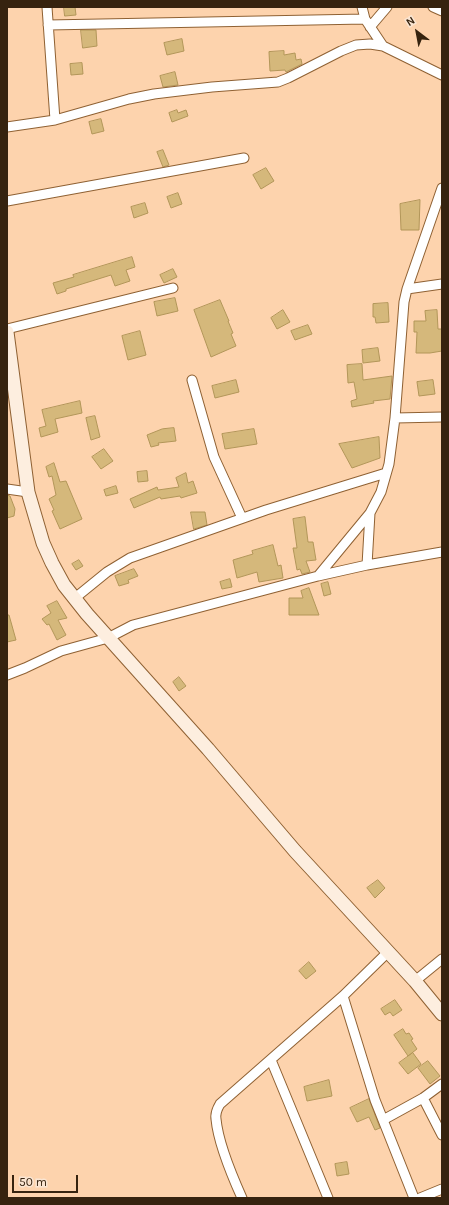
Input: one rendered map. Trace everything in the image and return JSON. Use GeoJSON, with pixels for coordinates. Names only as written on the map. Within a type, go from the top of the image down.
{"type":"FeatureCollection","features":[{"type":"Feature","properties":{"kind":"main road"},"geometry":{"type":"LineString","coordinates":[[7,331],[28,492],[46,550],[64,585],[108,638],[208,749],[295,851],[415,981],[442,1014]]}},
{"type":"Feature","properties":{"kind":"street"},"geometry":{"type":"LineString","coordinates":[[47,7],[55,120]]}},
{"type":"Feature","properties":{"kind":"street"},"geometry":{"type":"LineString","coordinates":[[362,7],[367,23],[383,46]]}},
{"type":"Feature","properties":{"kind":"street"},"geometry":{"type":"LineString","coordinates":[[48,25],[367,23],[387,7]]}},
{"type":"Feature","properties":{"kind":"street"},"geometry":{"type":"LineString","coordinates":[[433,7],[442,11]]}},
{"type":"Feature","properties":{"kind":"street"},"geometry":{"type":"LineString","coordinates":[[7,127],[55,120],[130,99],[154,94],[205,87],[278,82],[356,45],[370,44],[383,46],[442,75]]}},
{"type":"Feature","properties":{"kind":"street"},"geometry":{"type":"LineString","coordinates":[[7,201],[244,158]]}},
{"type":"Feature","properties":{"kind":"street"},"geometry":{"type":"LineString","coordinates":[[318,576],[370,513],[381,492],[389,464],[395,418],[402,322],[407,289],[441,193]]}},
{"type":"Feature","properties":{"kind":"street"},"geometry":{"type":"LineString","coordinates":[[407,289],[442,284]]}},
{"type":"Feature","properties":{"kind":"street"},"geometry":{"type":"LineString","coordinates":[[7,331],[173,288]]}},
{"type":"Feature","properties":{"kind":"street"},"geometry":{"type":"LineString","coordinates":[[192,380],[214,457],[242,518]]}},
{"type":"Feature","properties":{"kind":"street"},"geometry":{"type":"LineString","coordinates":[[395,418],[442,416]]}},
{"type":"Feature","properties":{"kind":"street"},"geometry":{"type":"LineString","coordinates":[[75,598],[107,572],[124,561],[242,518],[386,473]]}},
{"type":"Feature","properties":{"kind":"street"},"geometry":{"type":"LineString","coordinates":[[7,489],[28,492]]}},
{"type":"Feature","properties":{"kind":"street"},"geometry":{"type":"LineString","coordinates":[[367,564],[370,513]]}},
{"type":"Feature","properties":{"kind":"street"},"geometry":{"type":"LineString","coordinates":[[7,675],[61,651],[108,638],[133,625],[367,564],[442,552]]}},
{"type":"Feature","properties":{"kind":"street"},"geometry":{"type":"LineString","coordinates":[[242,1198],[224,1149],[216,1118],[216,1110],[220,1104],[342,996],[388,952]]}},
{"type":"Feature","properties":{"kind":"street"},"geometry":{"type":"LineString","coordinates":[[415,981],[442,959]]}},
{"type":"Feature","properties":{"kind":"street"},"geometry":{"type":"LineString","coordinates":[[342,996],[375,1100],[414,1198]]}},
{"type":"Feature","properties":{"kind":"street"},"geometry":{"type":"LineString","coordinates":[[271,1060],[328,1198]]}},
{"type":"Feature","properties":{"kind":"street"},"geometry":{"type":"LineString","coordinates":[[383,1120],[423,1098],[442,1084]]}},
{"type":"Feature","properties":{"kind":"street"},"geometry":{"type":"LineString","coordinates":[[423,1098],[442,1135]]}},
{"type":"Feature","properties":{"kind":"street"},"geometry":{"type":"LineString","coordinates":[[420,1198],[442,1189]]}},
{"type":"Feature","properties":{"kind":"building"},"geometry":{"type":"Polygon","coordinates":[[[64,7],[75,7],[76,15],[65,16],[64,7]]]}},
{"type":"Feature","properties":{"kind":"building"},"geometry":{"type":"Polygon","coordinates":[[[81,30],[96,30],[97,46],[83,48],[81,30]]]}},
{"type":"Feature","properties":{"kind":"building"},"geometry":{"type":"Polygon","coordinates":[[[182,39],[184,51],[167,55],[164,43],[182,39]]]}},
{"type":"Feature","properties":{"kind":"building"},"geometry":{"type":"Polygon","coordinates":[[[284,51],[284,55],[295,53],[296,60],[301,59],[302,64],[286,72],[285,70],[270,71],[269,52],[284,51]]]}},
{"type":"Feature","properties":{"kind":"building"},"geometry":{"type":"Polygon","coordinates":[[[82,63],[83,74],[71,75],[70,64],[82,63]]]}},
{"type":"Feature","properties":{"kind":"building"},"geometry":{"type":"Polygon","coordinates":[[[175,72],[178,85],[163,87],[160,76],[175,72]]]}},
{"type":"Feature","properties":{"kind":"building"},"geometry":{"type":"Polygon","coordinates":[[[177,110],[178,113],[186,110],[188,116],[172,122],[169,113],[177,110]]]}},
{"type":"Feature","properties":{"kind":"building"},"geometry":{"type":"Polygon","coordinates":[[[101,119],[104,131],[92,134],[89,122],[101,119]]]}},
{"type":"Feature","properties":{"kind":"building"},"geometry":{"type":"Polygon","coordinates":[[[163,150],[169,165],[163,167],[157,152],[163,150]]]}},
{"type":"Feature","properties":{"kind":"building"},"geometry":{"type":"Polygon","coordinates":[[[266,168],[274,181],[261,189],[253,175],[266,168]]]}},
{"type":"Feature","properties":{"kind":"building"},"geometry":{"type":"Polygon","coordinates":[[[178,193],[182,204],[171,208],[167,197],[178,193]]]}},
{"type":"Feature","properties":{"kind":"building"},"geometry":{"type":"Polygon","coordinates":[[[420,200],[419,230],[401,230],[400,204],[420,200]]]}},
{"type":"Feature","properties":{"kind":"building"},"geometry":{"type":"Polygon","coordinates":[[[145,203],[148,213],[134,218],[131,207],[145,203]]]}},
{"type":"Feature","properties":{"kind":"building"},"geometry":{"type":"Polygon","coordinates":[[[132,257],[135,267],[126,270],[130,281],[115,286],[111,275],[66,289],[66,291],[57,294],[53,283],[74,277],[73,275],[132,257]]]}},
{"type":"Feature","properties":{"kind":"building"},"geometry":{"type":"Polygon","coordinates":[[[173,269],[177,277],[164,283],[160,275],[173,269]]]}},
{"type":"Feature","properties":{"kind":"building"},"geometry":{"type":"Polygon","coordinates":[[[175,298],[178,311],[157,316],[154,302],[175,298]]]}},
{"type":"Feature","properties":{"kind":"building"},"geometry":{"type":"Polygon","coordinates":[[[220,300],[229,321],[233,333],[231,334],[236,346],[211,357],[194,310],[220,300]]]}},
{"type":"Feature","properties":{"kind":"building"},"geometry":{"type":"Polygon","coordinates":[[[388,303],[389,322],[376,323],[375,317],[373,317],[373,304],[388,303]]]}},
{"type":"Feature","properties":{"kind":"building"},"geometry":{"type":"Polygon","coordinates":[[[283,310],[290,322],[277,329],[271,318],[283,310]]]}},
{"type":"Feature","properties":{"kind":"building"},"geometry":{"type":"Polygon","coordinates":[[[437,310],[438,329],[442,329],[442,351],[416,353],[417,332],[414,332],[414,321],[426,321],[425,311],[437,310]]]}},
{"type":"Feature","properties":{"kind":"building"},"geometry":{"type":"Polygon","coordinates":[[[308,325],[312,334],[295,340],[291,331],[308,325]]]}},
{"type":"Feature","properties":{"kind":"building"},"geometry":{"type":"Polygon","coordinates":[[[140,331],[146,355],[128,360],[122,336],[140,331]]]}},
{"type":"Feature","properties":{"kind":"building"},"geometry":{"type":"Polygon","coordinates":[[[378,348],[380,361],[363,363],[362,350],[378,348]]]}},
{"type":"Feature","properties":{"kind":"building"},"geometry":{"type":"Polygon","coordinates":[[[362,364],[363,380],[392,376],[390,399],[373,401],[374,403],[352,407],[351,401],[357,399],[354,382],[348,383],[347,365],[362,364]]]}},
{"type":"Feature","properties":{"kind":"building"},"geometry":{"type":"Polygon","coordinates":[[[236,380],[239,392],[215,398],[212,386],[236,380]]]}},
{"type":"Feature","properties":{"kind":"building"},"geometry":{"type":"Polygon","coordinates":[[[433,380],[435,394],[419,396],[417,382],[433,380]]]}},
{"type":"Feature","properties":{"kind":"building"},"geometry":{"type":"Polygon","coordinates":[[[80,401],[82,413],[55,419],[58,432],[41,437],[39,428],[46,426],[42,410],[80,401]]]}},
{"type":"Feature","properties":{"kind":"building"},"geometry":{"type":"Polygon","coordinates":[[[95,416],[100,437],[91,440],[86,418],[95,416]]]}},
{"type":"Feature","properties":{"kind":"building"},"geometry":{"type":"Polygon","coordinates":[[[174,428],[176,441],[158,443],[159,445],[151,447],[147,435],[162,429],[174,428]]]}},
{"type":"Feature","properties":{"kind":"building"},"geometry":{"type":"Polygon","coordinates":[[[254,429],[257,444],[225,449],[222,434],[254,429]]]}},
{"type":"Feature","properties":{"kind":"building"},"geometry":{"type":"Polygon","coordinates":[[[379,437],[380,458],[352,468],[339,444],[379,437]]]}},
{"type":"Feature","properties":{"kind":"building"},"geometry":{"type":"Polygon","coordinates":[[[104,449],[113,461],[101,469],[92,457],[104,449]]]}},
{"type":"Feature","properties":{"kind":"building"},"geometry":{"type":"Polygon","coordinates":[[[54,463],[60,482],[66,481],[82,519],[60,529],[52,511],[54,510],[49,499],[56,495],[52,476],[49,477],[46,467],[54,463]]]}},
{"type":"Feature","properties":{"kind":"building"},"geometry":{"type":"Polygon","coordinates":[[[147,471],[148,481],[138,482],[137,472],[147,471]]]}},
{"type":"Feature","properties":{"kind":"building"},"geometry":{"type":"Polygon","coordinates":[[[186,473],[188,483],[193,481],[197,493],[181,498],[180,496],[161,499],[160,497],[134,508],[130,499],[157,487],[158,490],[179,487],[176,478],[186,473]]]}},
{"type":"Feature","properties":{"kind":"building"},"geometry":{"type":"Polygon","coordinates":[[[116,486],[118,493],[106,496],[104,490],[116,486]]]}},
{"type":"Feature","properties":{"kind":"building"},"geometry":{"type":"Polygon","coordinates":[[[7,495],[10,496],[15,509],[14,516],[7,518],[7,495]]]}},
{"type":"Feature","properties":{"kind":"building"},"geometry":{"type":"Polygon","coordinates":[[[191,512],[205,512],[207,525],[194,529],[191,512]]]}},
{"type":"Feature","properties":{"kind":"building"},"geometry":{"type":"Polygon","coordinates":[[[305,517],[308,542],[313,542],[316,560],[306,561],[310,572],[302,574],[300,569],[297,570],[293,548],[297,548],[293,519],[305,517]]]}},
{"type":"Feature","properties":{"kind":"building"},"geometry":{"type":"Polygon","coordinates":[[[273,545],[278,566],[281,565],[283,578],[259,582],[257,572],[237,578],[233,560],[253,554],[252,551],[273,545]]]}},
{"type":"Feature","properties":{"kind":"building"},"geometry":{"type":"Polygon","coordinates":[[[79,560],[83,566],[76,570],[72,564],[79,560]]]}},
{"type":"Feature","properties":{"kind":"building"},"geometry":{"type":"Polygon","coordinates":[[[134,569],[138,576],[128,580],[129,583],[119,586],[115,576],[134,569]]]}},
{"type":"Feature","properties":{"kind":"building"},"geometry":{"type":"Polygon","coordinates":[[[230,579],[232,587],[222,589],[220,582],[230,579]]]}},
{"type":"Feature","properties":{"kind":"building"},"geometry":{"type":"Polygon","coordinates":[[[328,582],[331,594],[324,596],[321,584],[328,582]]]}},
{"type":"Feature","properties":{"kind":"building"},"geometry":{"type":"Polygon","coordinates":[[[309,588],[319,615],[289,615],[289,598],[303,598],[301,591],[309,588]]]}},
{"type":"Feature","properties":{"kind":"building"},"geometry":{"type":"Polygon","coordinates":[[[57,601],[67,618],[58,620],[66,635],[57,640],[49,624],[47,625],[42,619],[51,613],[47,606],[57,601]]]}},
{"type":"Feature","properties":{"kind":"building"},"geometry":{"type":"Polygon","coordinates":[[[7,615],[9,615],[16,640],[7,642],[7,615]]]}},
{"type":"Feature","properties":{"kind":"building"},"geometry":{"type":"Polygon","coordinates":[[[179,677],[186,686],[179,691],[173,682],[179,677]]]}},
{"type":"Feature","properties":{"kind":"building"},"geometry":{"type":"Polygon","coordinates":[[[378,880],[385,888],[375,898],[367,888],[378,880]]]}},
{"type":"Feature","properties":{"kind":"building"},"geometry":{"type":"Polygon","coordinates":[[[309,962],[316,971],[306,979],[299,971],[309,962]]]}},
{"type":"Feature","properties":{"kind":"building"},"geometry":{"type":"Polygon","coordinates":[[[395,1000],[402,1010],[393,1016],[390,1012],[385,1015],[381,1009],[395,1000]]]}},
{"type":"Feature","properties":{"kind":"building"},"geometry":{"type":"Polygon","coordinates":[[[403,1029],[406,1034],[409,1033],[413,1039],[411,1040],[417,1049],[408,1056],[394,1035],[403,1029]]]}},
{"type":"Feature","properties":{"kind":"building"},"geometry":{"type":"Polygon","coordinates":[[[413,1053],[421,1064],[408,1074],[399,1063],[413,1053]]]}},
{"type":"Feature","properties":{"kind":"building"},"geometry":{"type":"Polygon","coordinates":[[[428,1061],[440,1076],[430,1084],[418,1068],[428,1061]]]}},
{"type":"Feature","properties":{"kind":"building"},"geometry":{"type":"Polygon","coordinates":[[[329,1080],[332,1096],[307,1101],[304,1087],[329,1080]]]}},
{"type":"Feature","properties":{"kind":"building"},"geometry":{"type":"Polygon","coordinates":[[[369,1099],[380,1128],[375,1130],[369,1117],[357,1122],[350,1108],[369,1099]]]}},
{"type":"Feature","properties":{"kind":"building"},"geometry":{"type":"Polygon","coordinates":[[[347,1162],[349,1174],[337,1176],[335,1164],[347,1162]]]}}]}
